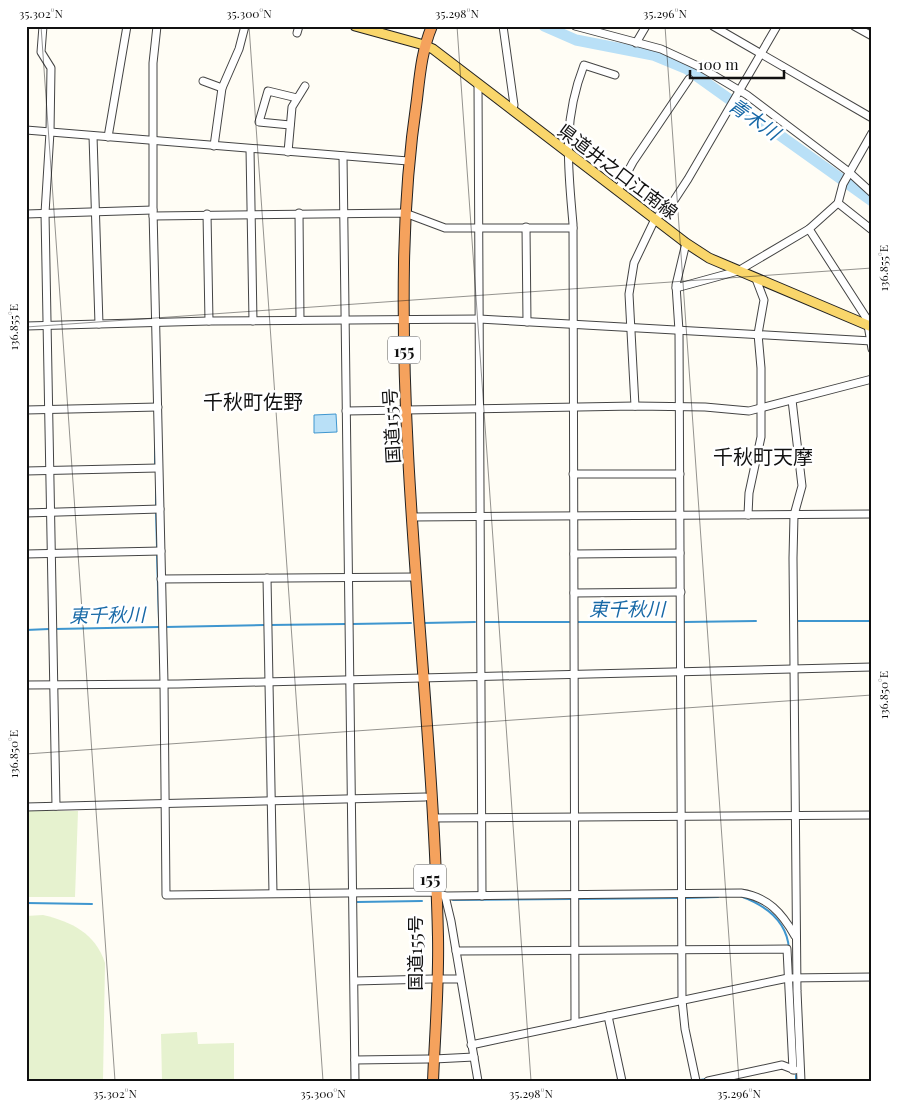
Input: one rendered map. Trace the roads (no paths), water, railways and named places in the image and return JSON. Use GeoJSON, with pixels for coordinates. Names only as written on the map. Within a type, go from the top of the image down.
{"type":"FeatureCollection","features":[{"type":"Feature","properties":{"kind":"highway","name":"国道155号"},"geometry":{"type":"LineString","coordinates":[[427,1081],[431,1059],[437,893],[415,577],[403,320],[408,161],[424,45],[432,26]]}},
{"type":"Feature","properties":{"kind":"highway","name":"国道155号"},"geometry":{"type":"LineString","coordinates":[[422,676],[420,695],[425,797],[437,893]]}},
{"type":"Feature","properties":{"kind":"highway","name":"国道155号"},"geometry":{"type":"LineString","coordinates":[[431,1059],[433,1081]]}},
{"type":"Feature","properties":{"kind":"main road","name":"県道井之口江南線"},"geometry":{"type":"LineString","coordinates":[[355,26],[424,45],[686,243],[738,271],[870,327]]}},
{"type":"Feature","properties":{"kind":"street"},"geometry":{"type":"LineString","coordinates":[[43,26],[41,52],[51,68],[50,132],[45,213],[56,806]]}},
{"type":"Feature","properties":{"kind":"street"},"geometry":{"type":"LineString","coordinates":[[108,137],[127,26]]}},
{"type":"Feature","properties":{"kind":"street"},"geometry":{"type":"LineString","coordinates":[[157,26],[152,141],[164,683],[166,896],[354,892],[437,893],[482,896],[741,893],[760,897],[784,917],[796,938]]}},
{"type":"Feature","properties":{"kind":"street"},"geometry":{"type":"LineString","coordinates":[[214,146],[222,88],[239,49],[245,26]]}},
{"type":"Feature","properties":{"kind":"street"},"geometry":{"type":"LineString","coordinates":[[424,45],[427,26]]}},
{"type":"Feature","properties":{"kind":"street"},"geometry":{"type":"LineString","coordinates":[[502,26],[514,105],[512,110]]}},
{"type":"Feature","properties":{"kind":"street"},"geometry":{"type":"LineString","coordinates":[[575,26],[681,57],[740,91],[849,172],[872,193]]}},
{"type":"Feature","properties":{"kind":"street"},"geometry":{"type":"LineString","coordinates":[[636,43],[646,26]]}},
{"type":"Feature","properties":{"kind":"street"},"geometry":{"type":"LineString","coordinates":[[713,26],[872,118]]}},
{"type":"Feature","properties":{"kind":"street"},"geometry":{"type":"LineString","coordinates":[[636,406],[629,294],[634,263],[655,219],[671,205],[688,179],[777,26]]}},
{"type":"Feature","properties":{"kind":"street"},"geometry":{"type":"LineString","coordinates":[[854,26],[872,36]]}},
{"type":"Feature","properties":{"kind":"street"},"geometry":{"type":"LineString","coordinates":[[575,1023],[573,228],[567,152],[573,92],[584,65],[615,75]]}},
{"type":"Feature","properties":{"kind":"street"},"geometry":{"type":"LineString","coordinates":[[618,190],[633,162],[689,79]]}},
{"type":"Feature","properties":{"kind":"street"},"geometry":{"type":"LineString","coordinates":[[203,81],[222,88]]}},
{"type":"Feature","properties":{"kind":"street"},"geometry":{"type":"LineString","coordinates":[[478,84],[482,896]]}},
{"type":"Feature","properties":{"kind":"street"},"geometry":{"type":"LineString","coordinates":[[288,152],[292,107],[304,86]]}},
{"type":"Feature","properties":{"kind":"street"},"geometry":{"type":"LineString","coordinates":[[290,125],[259,122],[268,91],[297,98]]}},
{"type":"Feature","properties":{"kind":"street"},"geometry":{"type":"LineString","coordinates":[[26,130],[408,161]]}},
{"type":"Feature","properties":{"kind":"street"},"geometry":{"type":"LineString","coordinates":[[676,288],[738,271],[809,229],[838,202],[843,184],[872,133]]}},
{"type":"Feature","properties":{"kind":"street"},"geometry":{"type":"LineString","coordinates":[[93,136],[99,324]]}},
{"type":"Feature","properties":{"kind":"street"},"geometry":{"type":"LineString","coordinates":[[250,149],[253,321]]}},
{"type":"Feature","properties":{"kind":"street"},"geometry":{"type":"LineString","coordinates":[[343,156],[356,1080]]}},
{"type":"Feature","properties":{"kind":"street"},"geometry":{"type":"LineString","coordinates":[[838,202],[872,230]]}},
{"type":"Feature","properties":{"kind":"street"},"geometry":{"type":"LineString","coordinates":[[26,214],[96,212],[208,214],[405,213],[445,228],[573,228]]}},
{"type":"Feature","properties":{"kind":"street"},"geometry":{"type":"LineString","coordinates":[[299,213],[300,320]]}},
{"type":"Feature","properties":{"kind":"street"},"geometry":{"type":"LineString","coordinates":[[208,214],[209,321]]}},
{"type":"Feature","properties":{"kind":"street"},"geometry":{"type":"LineString","coordinates":[[526,227],[527,322]]}},
{"type":"Feature","properties":{"kind":"street"},"geometry":{"type":"LineString","coordinates":[[809,229],[867,319],[870,327],[872,349]]}},
{"type":"Feature","properties":{"kind":"street"},"geometry":{"type":"LineString","coordinates":[[686,243],[676,288],[679,330],[682,1000],[685,1028],[696,1081]]}},
{"type":"Feature","properties":{"kind":"street"},"geometry":{"type":"LineString","coordinates":[[748,515],[749,493],[761,437],[762,409],[758,334],[764,300],[756,279]]}},
{"type":"Feature","properties":{"kind":"street"},"geometry":{"type":"LineString","coordinates":[[26,326],[156,324],[209,321],[479,319],[872,341]]}},
{"type":"Feature","properties":{"kind":"street"},"geometry":{"type":"LineString","coordinates":[[346,411],[636,406],[749,411],[872,379]]}},
{"type":"Feature","properties":{"kind":"street"},"geometry":{"type":"LineString","coordinates":[[792,400],[802,486],[794,515],[797,1070]]}},
{"type":"Feature","properties":{"kind":"street"},"geometry":{"type":"LineString","coordinates":[[26,410],[158,407]]}},
{"type":"Feature","properties":{"kind":"street"},"geometry":{"type":"LineString","coordinates":[[26,471],[158,468]]}},
{"type":"Feature","properties":{"kind":"street"},"geometry":{"type":"LineString","coordinates":[[573,474],[680,474]]}},
{"type":"Feature","properties":{"kind":"street"},"geometry":{"type":"LineString","coordinates":[[26,512],[160,509]]}},
{"type":"Feature","properties":{"kind":"street"},"geometry":{"type":"LineString","coordinates":[[412,517],[872,514]]}},
{"type":"Feature","properties":{"kind":"street"},"geometry":{"type":"LineString","coordinates":[[26,554],[161,552]]}},
{"type":"Feature","properties":{"kind":"street"},"geometry":{"type":"LineString","coordinates":[[574,554],[680,553]]}},
{"type":"Feature","properties":{"kind":"street"},"geometry":{"type":"LineString","coordinates":[[161,579],[415,577]]}},
{"type":"Feature","properties":{"kind":"street"},"geometry":{"type":"LineString","coordinates":[[266,578],[273,893]]}},
{"type":"Feature","properties":{"kind":"street"},"geometry":{"type":"LineString","coordinates":[[574,593],[680,592]]}},
{"type":"Feature","properties":{"kind":"street"},"geometry":{"type":"LineString","coordinates":[[26,685],[269,682],[422,676],[872,667]]}},
{"type":"Feature","properties":{"kind":"street"},"geometry":{"type":"LineString","coordinates":[[26,807],[425,797]]}},
{"type":"Feature","properties":{"kind":"street"},"geometry":{"type":"LineString","coordinates":[[432,818],[872,815]]}},
{"type":"Feature","properties":{"kind":"street"},"geometry":{"type":"LineString","coordinates":[[437,893],[456,951],[478,1081]]}},
{"type":"Feature","properties":{"kind":"street"},"geometry":{"type":"LineString","coordinates":[[456,951],[787,949],[797,1070],[802,1081]]}},
{"type":"Feature","properties":{"kind":"street"},"geometry":{"type":"LineString","coordinates":[[472,1045],[788,978],[872,977]]}},
{"type":"Feature","properties":{"kind":"street"},"geometry":{"type":"LineString","coordinates":[[354,981],[460,979]]}},
{"type":"Feature","properties":{"kind":"street"},"geometry":{"type":"LineString","coordinates":[[608,1016],[622,1081]]}},
{"type":"Feature","properties":{"kind":"street"},"geometry":{"type":"LineString","coordinates":[[355,1060],[474,1057]]}},
{"type":"Feature","properties":{"kind":"street"},"geometry":{"type":"LineString","coordinates":[[708,1081],[782,1065],[797,1070]]}},
{"type":"Feature","properties":{"kind":"water"},"geometry":{"type":"Polygon","coordinates":[[[336,414],[337,432],[314,433],[314,415],[336,414]]]}},
{"type":"Feature","properties":{"kind":"waterway","name":"青木川"},"geometry":{"type":"LineString","coordinates":[[544,26],[576,40],[653,55],[687,69],[872,201]]}},
{"type":"Feature","properties":{"kind":"waterway"},"geometry":{"type":"LineString","coordinates":[[155,435],[155,465]]}},
{"type":"Feature","properties":{"kind":"waterway"},"geometry":{"type":"LineString","coordinates":[[156,472],[156,506]]}},
{"type":"Feature","properties":{"kind":"waterway"},"geometry":{"type":"LineString","coordinates":[[156,512],[157,547]]}},
{"type":"Feature","properties":{"kind":"waterway"},"geometry":{"type":"LineString","coordinates":[[157,556],[159,620]]}},
{"type":"Feature","properties":{"kind":"waterway","name":"東千秋川"},"geometry":{"type":"LineString","coordinates":[[684,622],[756,621]]}},
{"type":"Feature","properties":{"kind":"waterway","name":"東千秋川"},"geometry":{"type":"LineString","coordinates":[[797,621],[872,621]]}},
{"type":"Feature","properties":{"kind":"waterway","name":"東千秋川"},"geometry":{"type":"LineString","coordinates":[[423,623],[475,622]]}},
{"type":"Feature","properties":{"kind":"waterway","name":"東千秋川"},"geometry":{"type":"LineString","coordinates":[[482,622],[569,622]]}},
{"type":"Feature","properties":{"kind":"waterway","name":"東千秋川"},"geometry":{"type":"LineString","coordinates":[[576,622],[677,622]]}},
{"type":"Feature","properties":{"kind":"waterway","name":"東千秋川"},"geometry":{"type":"LineString","coordinates":[[352,624],[411,623]]}},
{"type":"Feature","properties":{"kind":"waterway","name":"東千秋川"},"geometry":{"type":"LineString","coordinates":[[270,625],[346,624]]}},
{"type":"Feature","properties":{"kind":"waterway","name":"東千秋川"},"geometry":{"type":"LineString","coordinates":[[165,627],[264,625]]}},
{"type":"Feature","properties":{"kind":"waterway","name":"東千秋川"},"geometry":{"type":"LineString","coordinates":[[55,629],[159,627]]}},
{"type":"Feature","properties":{"kind":"waterway","name":"東千秋川"},"geometry":{"type":"LineString","coordinates":[[26,630],[49,629]]}},
{"type":"Feature","properties":{"kind":"waterway"},"geometry":{"type":"LineString","coordinates":[[740,896],[758,904],[773,915],[784,930],[789,949]]}},
{"type":"Feature","properties":{"kind":"waterway"},"geometry":{"type":"LineString","coordinates":[[685,898],[718,897]]}},
{"type":"Feature","properties":{"kind":"waterway"},"geometry":{"type":"LineString","coordinates":[[577,899],[678,898]]}},
{"type":"Feature","properties":{"kind":"waterway"},"geometry":{"type":"LineString","coordinates":[[453,900],[571,899]]}},
{"type":"Feature","properties":{"kind":"waterway"},"geometry":{"type":"LineString","coordinates":[[357,902],[422,901]]}},
{"type":"Feature","properties":{"kind":"waterway"},"geometry":{"type":"LineString","coordinates":[[26,903],[92,904]]}},
{"type":"Feature","properties":{"kind":"waterway"},"geometry":{"type":"LineString","coordinates":[[796,1075],[796,1081]]}},
{"type":"Feature","properties":{"kind":"waterway"},"geometry":{"type":"LineString","coordinates":[[700,1080],[707,1079]]}},
{"type":"Feature","properties":{"kind":"district","name":"千秋町佐野"},"geometry":{"type":"Point","coordinates":[253,400]}},
{"type":"Feature","properties":{"kind":"district","name":"千秋町天摩"},"geometry":{"type":"Point","coordinates":[763,455]}}]}
